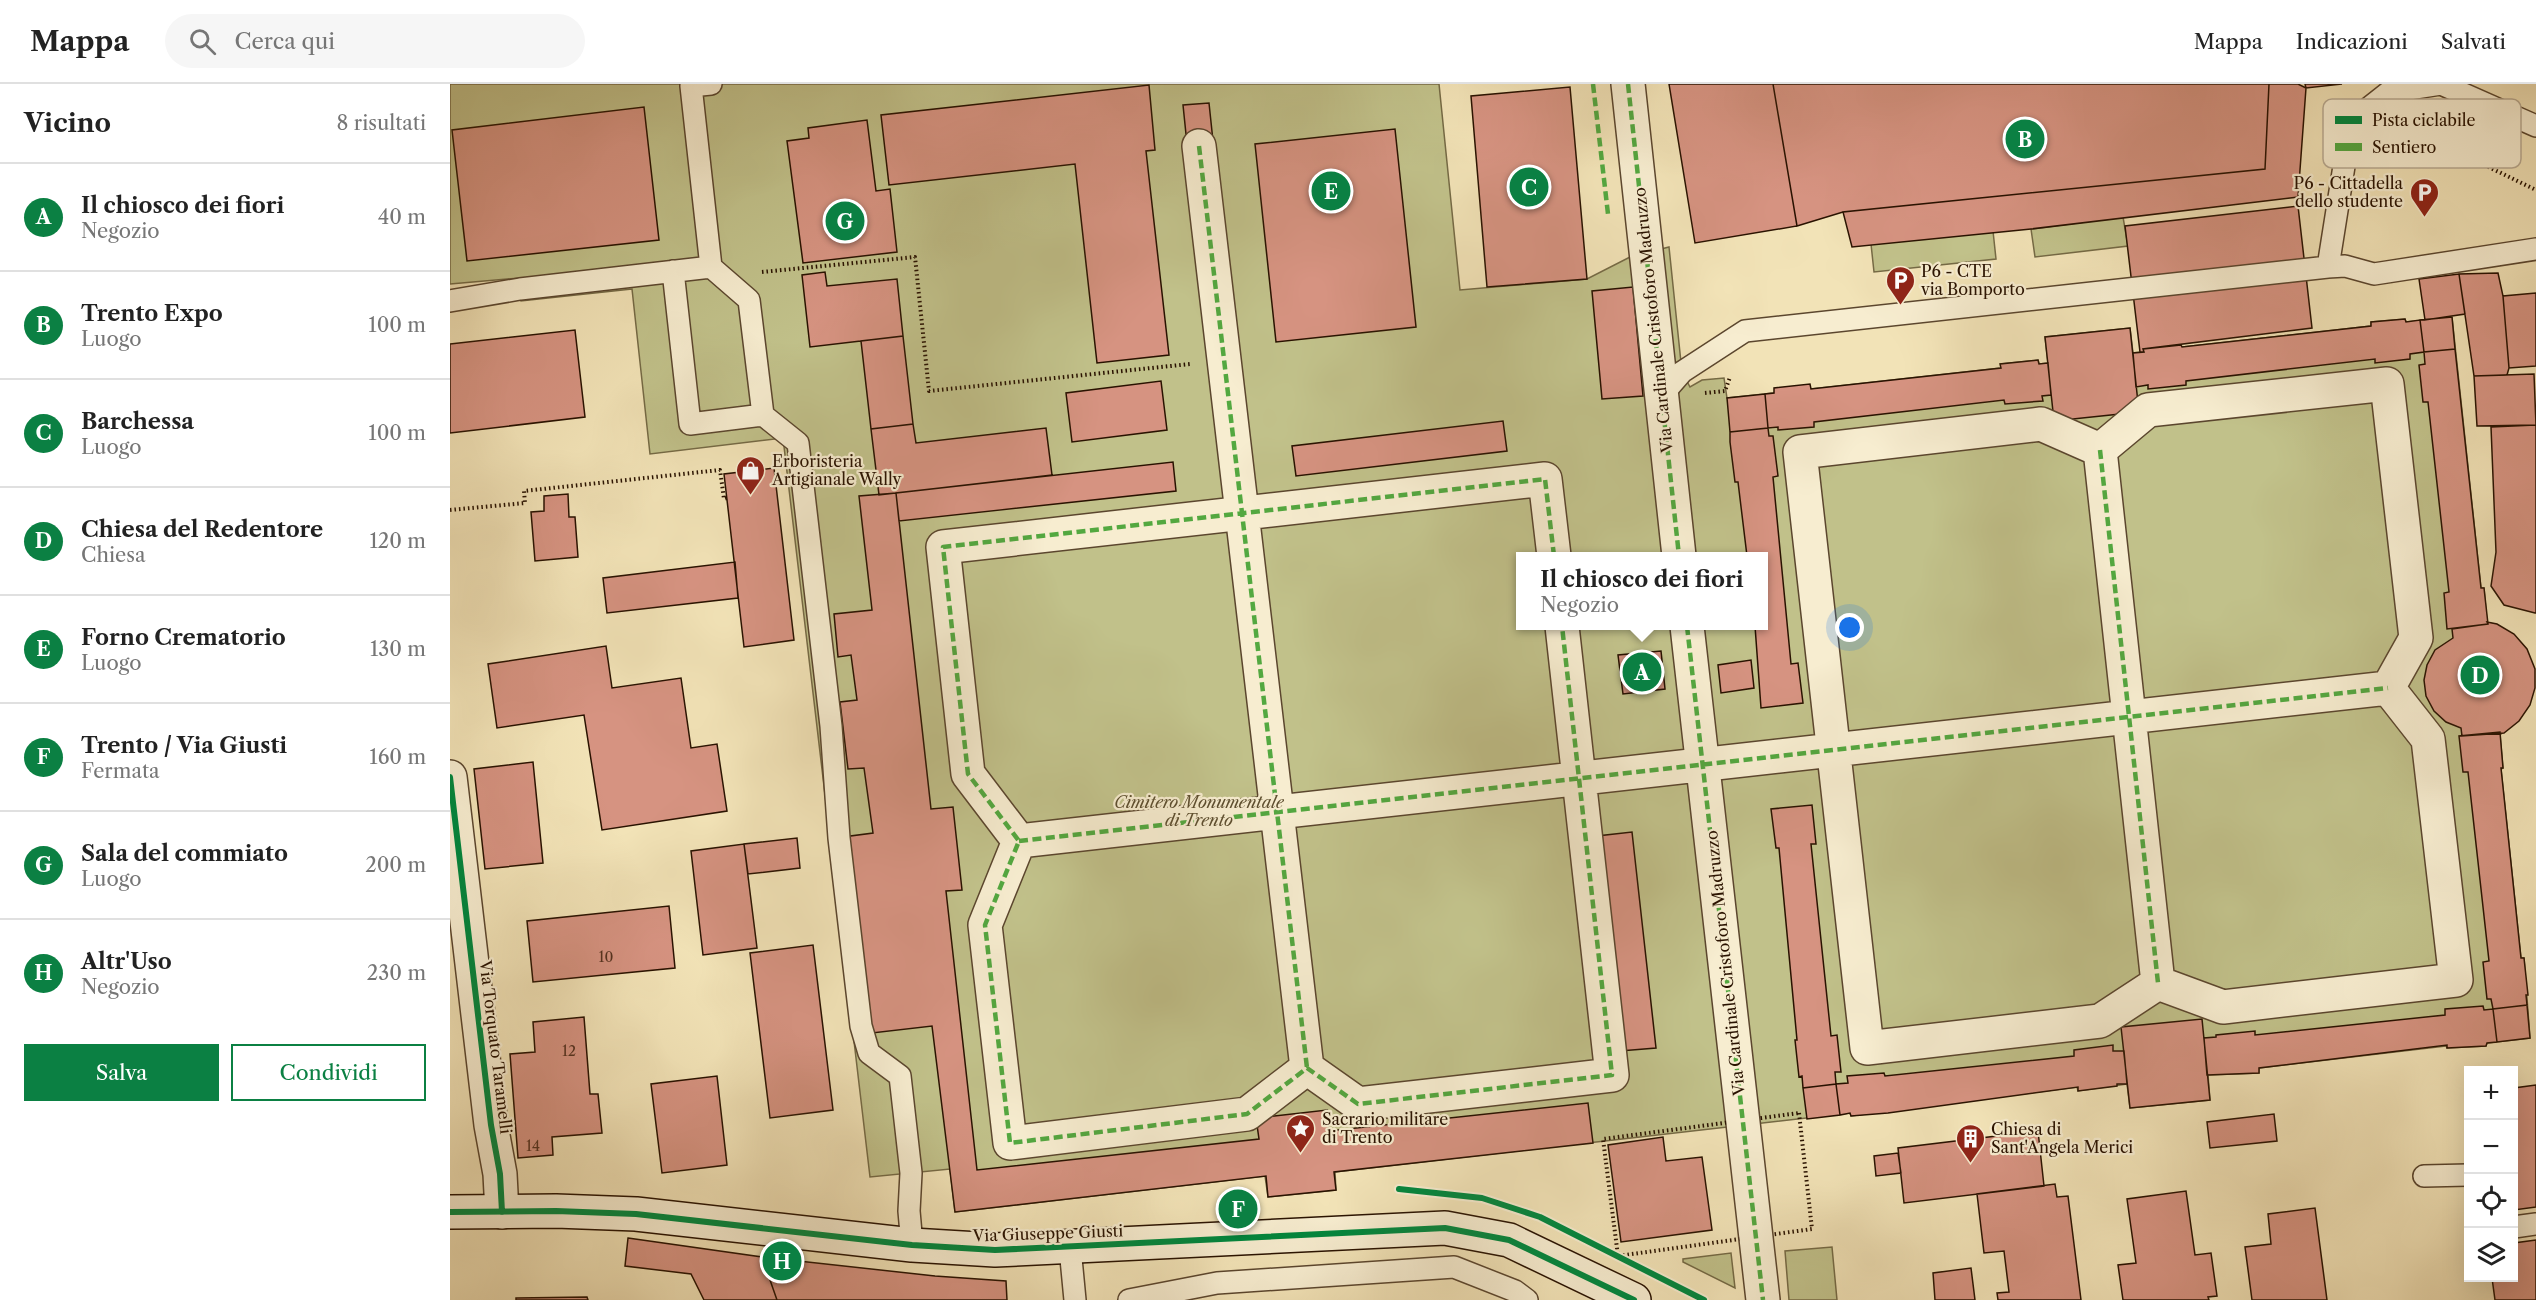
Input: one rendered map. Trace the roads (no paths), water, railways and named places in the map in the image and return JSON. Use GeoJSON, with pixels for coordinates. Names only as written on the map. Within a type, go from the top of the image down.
{"type":"FeatureCollection","features":[{"type":"Feature","properties":{"kind":"street","name":"Via Cardinale Cristoforo Madruzzo"},"geometry":{"type":"LineString","coordinates":[[1628,84],[1679,552]]}},
{"type":"Feature","properties":{"kind":"street"},"geometry":{"type":"LineString","coordinates":[[1199,146],[1307,1068],[1358,1104],[1612,1075],[1562,630]]}},
{"type":"Feature","properties":{"kind":"street"},"geometry":{"type":"LineString","coordinates":[[2100,450],[2148,410],[2387,384],[2416,638],[2388,688]]}},
{"type":"Feature","properties":{"kind":"street"},"geometry":{"type":"LineString","coordinates":[[2100,450],[2041,424],[1800,452],[1867,1048],[2100,1021],[2158,983]]}},
{"type":"Feature","properties":{"kind":"street"},"geometry":{"type":"LineString","coordinates":[[2100,450],[2158,983]]}},
{"type":"Feature","properties":{"kind":"street"},"geometry":{"type":"LineString","coordinates":[[1019,841],[968,774],[943,547],[1545,479],[1554,552]]}},
{"type":"Feature","properties":{"kind":"street","name":"Via Cardinale Cristoforo Madruzzo"},"geometry":{"type":"LineString","coordinates":[[1687,630],[1763,1300]]}},
{"type":"Feature","properties":{"kind":"street"},"geometry":{"type":"LineString","coordinates":[[1019,841],[2388,688]]}},
{"type":"Feature","properties":{"kind":"street"},"geometry":{"type":"LineString","coordinates":[[2158,983],[2223,1007],[2456,980],[2428,739],[2388,688]]}},
{"type":"Feature","properties":{"kind":"street","name":"Via Torquato Taramelli"},"geometry":{"type":"LineString","coordinates":[[450,777],[455,867],[500,1174],[502,1212]]}},
{"type":"Feature","properties":{"kind":"street"},"geometry":{"type":"LineString","coordinates":[[1019,841],[985,925],[1010,1143],[1246,1114],[1307,1068]]}},
{"type":"Feature","properties":{"kind":"street","name":"Via Giuseppe Giusti"},"geometry":{"type":"LineString","coordinates":[[450,1212],[613,1213],[684,1218],[912,1245],[995,1250],[1445,1228],[1509,1240],[1634,1300]]}},
{"type":"Feature","properties":{"kind":"lane"},"geometry":{"type":"LineString","coordinates":[[711,84],[692,86],[717,272]]}},
{"type":"Feature","properties":{"kind":"lane"},"geometry":{"type":"LineString","coordinates":[[2380,99],[2389,92],[2441,84],[2475,99]]}},
{"type":"Feature","properties":{"kind":"lane"},"geometry":{"type":"LineString","coordinates":[[2521,119],[2536,126]]}},
{"type":"Feature","properties":{"kind":"lane"},"geometry":{"type":"LineString","coordinates":[[2328,267],[2344,168]]}},
{"type":"Feature","properties":{"kind":"lane"},"geometry":{"type":"LineString","coordinates":[[1661,396],[1682,372],[1745,331],[2328,267],[2345,266],[2374,274],[2536,249]]}},
{"type":"Feature","properties":{"kind":"lane"},"geometry":{"type":"LineString","coordinates":[[673,271],[690,424],[763,415]]}},
{"type":"Feature","properties":{"kind":"lane"},"geometry":{"type":"LineString","coordinates":[[450,301],[520,289],[673,271],[717,272],[749,300],[763,415],[798,443],[831,726],[839,838],[861,1026],[869,1053],[900,1076],[911,1173],[909,1211],[912,1245]]}},
{"type":"Feature","properties":{"kind":"lane"},"geometry":{"type":"LineString","coordinates":[[2424,1176],[2464,1175]]}},
{"type":"Feature","properties":{"kind":"lane"},"geometry":{"type":"LineString","coordinates":[[2518,1226],[2536,1224]]}},
{"type":"Feature","properties":{"kind":"lane"},"geometry":{"type":"LineString","coordinates":[[1070,1248],[1075,1300]]}},
{"type":"Feature","properties":{"kind":"lane"},"geometry":{"type":"LineString","coordinates":[[1130,1300],[1217,1283],[1454,1267],[1515,1291],[1527,1300]]}},
{"type":"Feature","properties":{"kind":"place","name":"Trento Expo"},"geometry":{"type":"Point","coordinates":[2025,139]}},
{"type":"Feature","properties":{"kind":"place","name":"Barchessa"},"geometry":{"type":"Point","coordinates":[1529,187]}},
{"type":"Feature","properties":{"kind":"place","name":"Forno Crematorio"},"geometry":{"type":"Point","coordinates":[1331,191]}},
{"type":"Feature","properties":{"kind":"place","name":"P6 - Cittadella dello studente"},"geometry":{"type":"Point","coordinates":[2424,218]}},
{"type":"Feature","properties":{"kind":"place","name":"Sala del commiato"},"geometry":{"type":"Point","coordinates":[845,221]}},
{"type":"Feature","properties":{"kind":"place","name":"P6 - CTE via Bomporto"},"geometry":{"type":"Point","coordinates":[1900,306]}},
{"type":"Feature","properties":{"kind":"place","name":"Erboristeria Artigianale Wally"},"geometry":{"type":"Point","coordinates":[751,496]}},
{"type":"Feature","properties":{"kind":"place","name":"Il chiosco dei fiori"},"geometry":{"type":"Point","coordinates":[1642,672]}},
{"type":"Feature","properties":{"kind":"place","name":"Chiesa del Redentore"},"geometry":{"type":"Point","coordinates":[2480,675]}},
{"type":"Feature","properties":{"kind":"place","name":"Sacrario militare di Trento"},"geometry":{"type":"Point","coordinates":[1301,1154]}},
{"type":"Feature","properties":{"kind":"place","name":"Chiesa di Sant'Angela Merici"},"geometry":{"type":"Point","coordinates":[1970,1164]}},
{"type":"Feature","properties":{"kind":"place","name":"Trento / Via Giusti"},"geometry":{"type":"Point","coordinates":[1238,1209]}},
{"type":"Feature","properties":{"kind":"place","name":"Altr'Uso"},"geometry":{"type":"Point","coordinates":[782,1261]}},
{"type":"Feature","properties":{"kind":"park label","name":"Cimitero Monumentale di Trento"},"geometry":{"type":"Point","coordinates":[1199,811]}}]}
